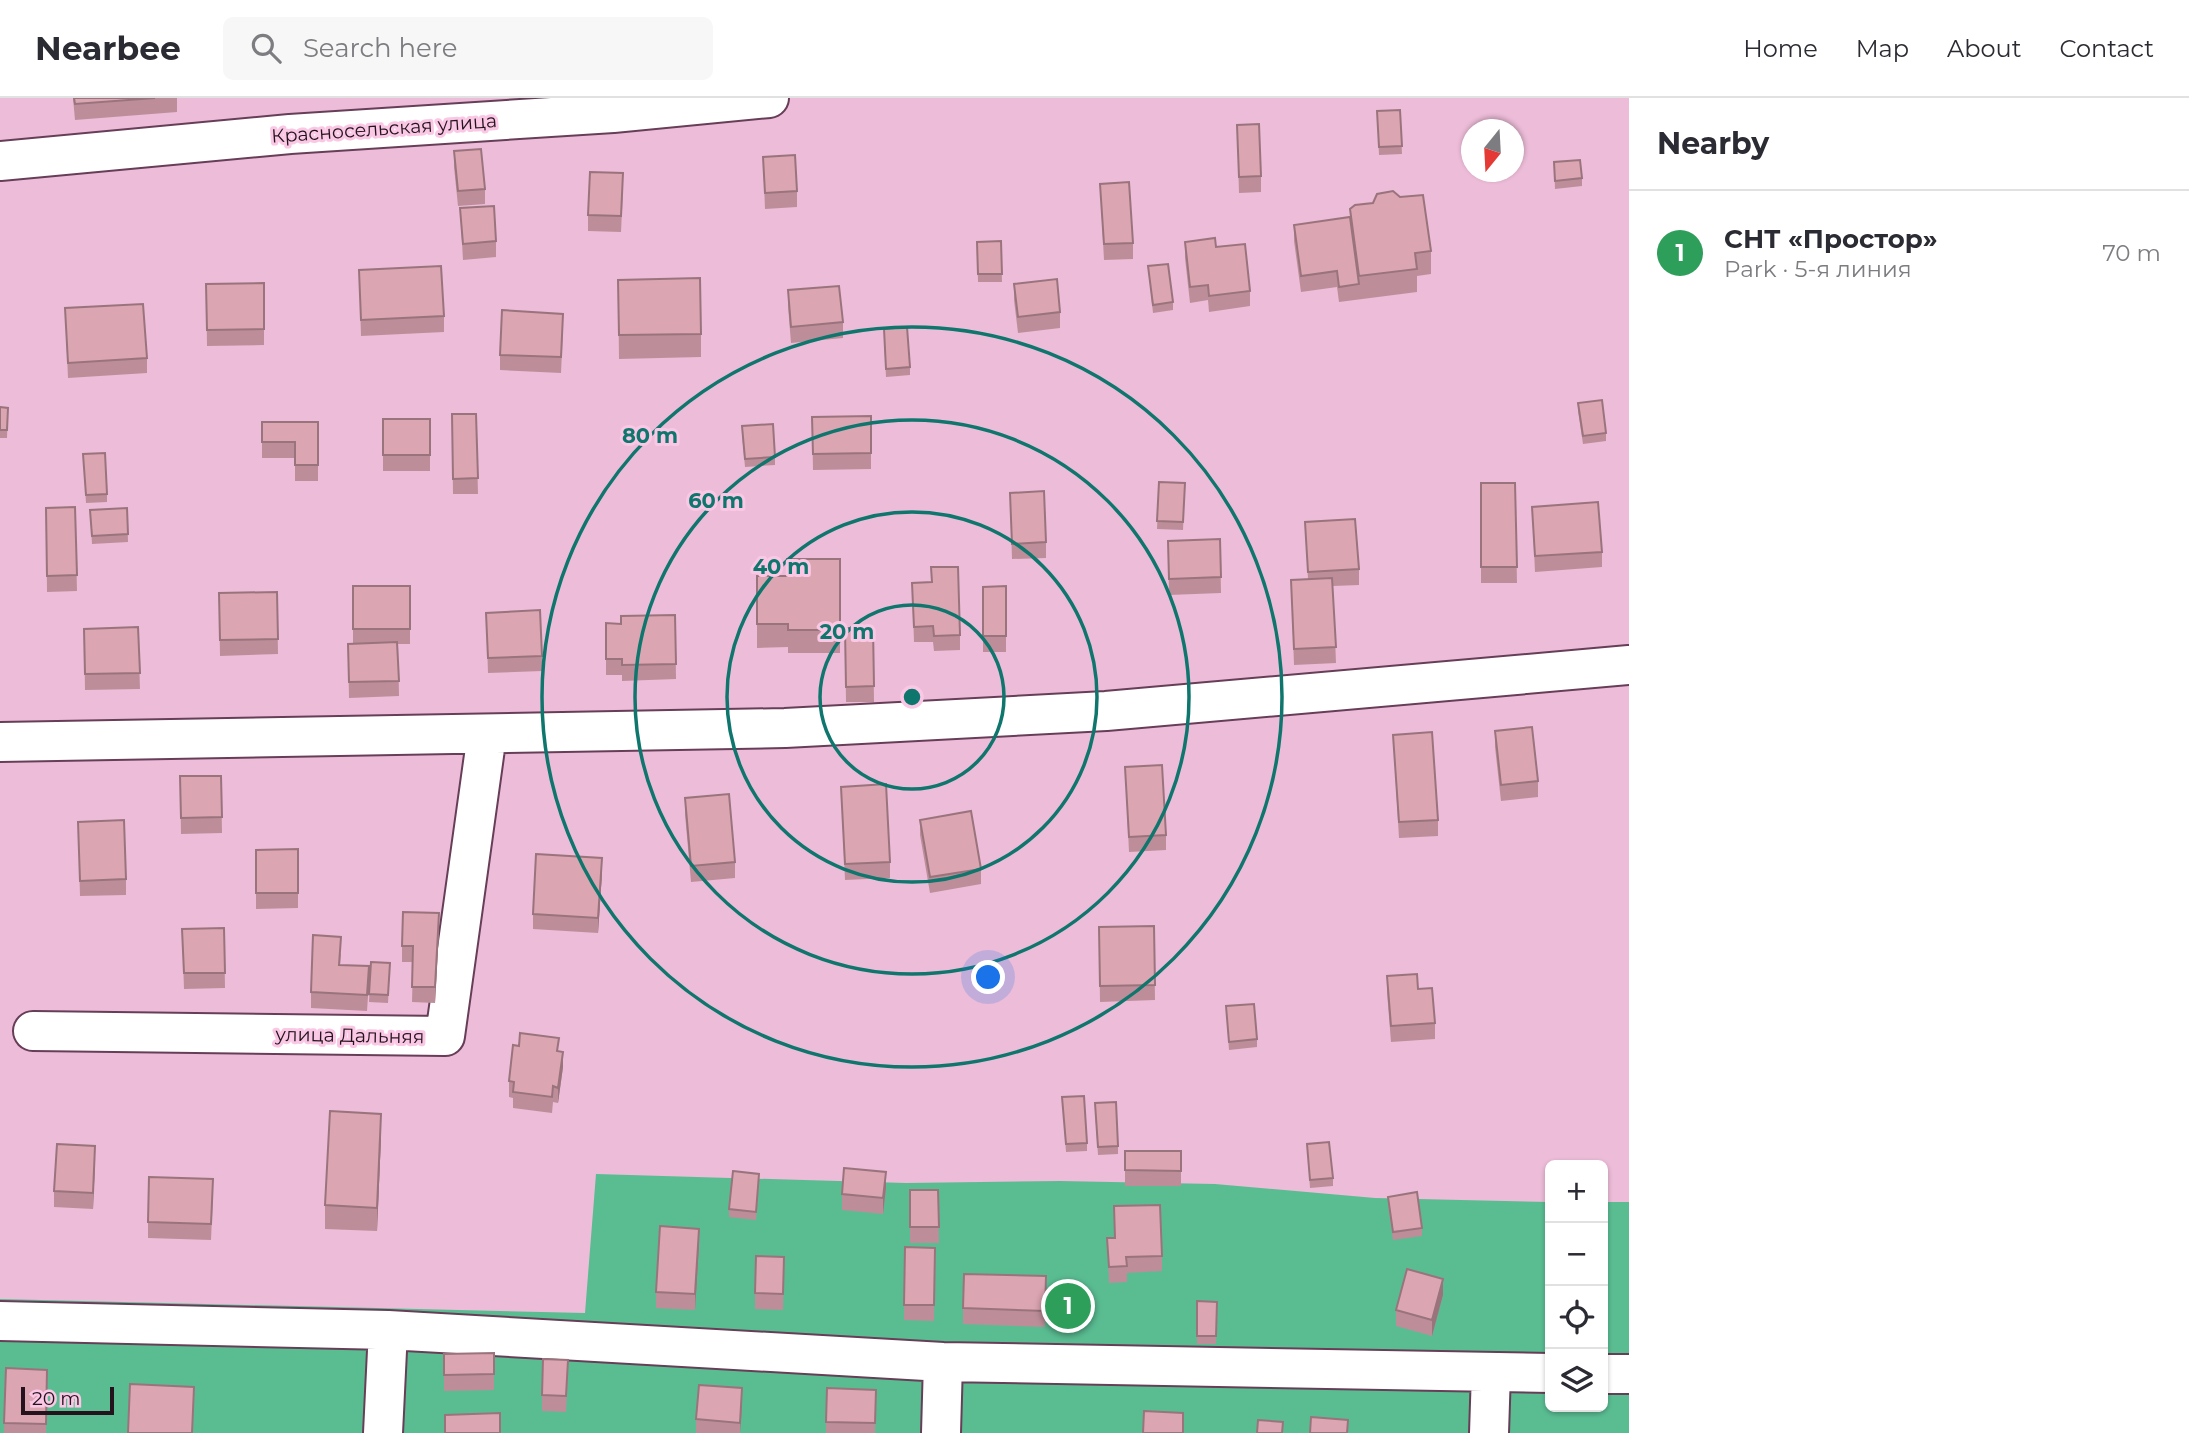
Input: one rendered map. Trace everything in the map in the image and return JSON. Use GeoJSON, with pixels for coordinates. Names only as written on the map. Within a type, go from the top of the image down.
{"type":"FeatureCollection","features":[{"type":"Feature","properties":{"kind":"street","name":"Красносельская улица"},"geometry":{"type":"LineString","coordinates":[[0,161],[290,134],[613,113],[769,98]]}},
{"type":"Feature","properties":{"kind":"street"},"geometry":{"type":"LineString","coordinates":[[0,742],[785,728],[1107,711],[1629,665]]}},
{"type":"Feature","properties":{"kind":"street","name":"улица Дальняя"},"geometry":{"type":"LineString","coordinates":[[33,1031],[444,1036],[487,734]]}},
{"type":"Feature","properties":{"kind":"street"},"geometry":{"type":"LineString","coordinates":[[0,1321],[388,1329],[943,1362],[1545,1373]]}},
{"type":"Feature","properties":{"kind":"street"},"geometry":{"type":"LineString","coordinates":[[383,1433],[388,1329]]}},
{"type":"Feature","properties":{"kind":"street"},"geometry":{"type":"LineString","coordinates":[[941,1433],[943,1362]]}},
{"type":"Feature","properties":{"kind":"street"},"geometry":{"type":"LineString","coordinates":[[1489,1433],[1491,1372]]}},
{"type":"Feature","properties":{"kind":"street"},"geometry":{"type":"LineString","coordinates":[[1608,1374],[1629,1374]]}},
{"type":"Feature","properties":{"kind":"green space"},"geometry":{"type":"Polygon","coordinates":[[[596,1174],[906,1183],[1060,1181],[1215,1184],[1375,1198],[1545,1202],[1545,1412],[1608,1412],[1608,1202],[1629,1202],[1629,1433],[0,1433],[0,1299],[585,1313],[596,1174]]]}},
{"type":"Feature","properties":{"kind":"building"},"geometry":{"type":"Polygon","coordinates":[[[74,98],[155,98],[75,104],[74,98]]]}},
{"type":"Feature","properties":{"kind":"building"},"geometry":{"type":"Polygon","coordinates":[[[1400,110],[1402,146],[1379,147],[1377,111],[1400,110]]]}},
{"type":"Feature","properties":{"kind":"building"},"geometry":{"type":"Polygon","coordinates":[[[1259,124],[1261,176],[1239,177],[1237,125],[1259,124]]]}},
{"type":"Feature","properties":{"kind":"building"},"geometry":{"type":"Polygon","coordinates":[[[481,149],[485,189],[458,191],[454,151],[481,149]]]}},
{"type":"Feature","properties":{"kind":"building"},"geometry":{"type":"Polygon","coordinates":[[[795,155],[797,191],[765,193],[763,157],[795,155]]]}},
{"type":"Feature","properties":{"kind":"building"},"geometry":{"type":"Polygon","coordinates":[[[1580,160],[1582,178],[1555,181],[1554,162],[1580,160]]]}},
{"type":"Feature","properties":{"kind":"building"},"geometry":{"type":"Polygon","coordinates":[[[590,172],[623,173],[621,216],[588,215],[590,172]]]}},
{"type":"Feature","properties":{"kind":"building"},"geometry":{"type":"Polygon","coordinates":[[[1129,182],[1133,243],[1104,244],[1100,184],[1129,182]]]}},
{"type":"Feature","properties":{"kind":"building"},"geometry":{"type":"Polygon","coordinates":[[[1393,191],[1400,197],[1423,195],[1431,251],[1415,253],[1417,269],[1359,276],[1350,209],[1355,205],[1373,203],[1377,194],[1393,191]]]}},
{"type":"Feature","properties":{"kind":"building"},"geometry":{"type":"Polygon","coordinates":[[[494,206],[496,241],[463,244],[460,208],[494,206]]]}},
{"type":"Feature","properties":{"kind":"building"},"geometry":{"type":"Polygon","coordinates":[[[1350,217],[1359,284],[1339,287],[1337,271],[1301,276],[1294,225],[1350,217]]]}},
{"type":"Feature","properties":{"kind":"building"},"geometry":{"type":"Polygon","coordinates":[[[1215,238],[1216,247],[1245,244],[1250,291],[1209,296],[1208,285],[1190,287],[1185,242],[1215,238]]]}},
{"type":"Feature","properties":{"kind":"building"},"geometry":{"type":"Polygon","coordinates":[[[1001,241],[1002,274],[978,274],[977,242],[1001,241]]]}},
{"type":"Feature","properties":{"kind":"building"},"geometry":{"type":"Polygon","coordinates":[[[1168,264],[1173,302],[1153,305],[1148,266],[1168,264]]]}},
{"type":"Feature","properties":{"kind":"building"},"geometry":{"type":"Polygon","coordinates":[[[441,266],[444,316],[361,320],[359,270],[441,266]]]}},
{"type":"Feature","properties":{"kind":"building"},"geometry":{"type":"Polygon","coordinates":[[[700,278],[701,334],[619,335],[618,280],[700,278]]]}},
{"type":"Feature","properties":{"kind":"building"},"geometry":{"type":"Polygon","coordinates":[[[1057,279],[1060,312],[1018,317],[1014,284],[1057,279]]]}},
{"type":"Feature","properties":{"kind":"building"},"geometry":{"type":"Polygon","coordinates":[[[264,283],[264,329],[207,330],[206,284],[264,283]]]}},
{"type":"Feature","properties":{"kind":"building"},"geometry":{"type":"Polygon","coordinates":[[[839,286],[843,322],[791,327],[788,290],[839,286]]]}},
{"type":"Feature","properties":{"kind":"building"},"geometry":{"type":"Polygon","coordinates":[[[143,304],[147,358],[68,363],[65,308],[143,304]]]}},
{"type":"Feature","properties":{"kind":"building"},"geometry":{"type":"Polygon","coordinates":[[[502,310],[563,314],[561,357],[500,355],[502,310]]]}},
{"type":"Feature","properties":{"kind":"building"},"geometry":{"type":"Polygon","coordinates":[[[907,327],[910,367],[886,369],[884,329],[907,327]]]}},
{"type":"Feature","properties":{"kind":"building"},"geometry":{"type":"Polygon","coordinates":[[[1602,400],[1606,433],[1583,436],[1578,403],[1602,400]]]}},
{"type":"Feature","properties":{"kind":"building"},"geometry":{"type":"Polygon","coordinates":[[[0,407],[8,408],[7,430],[0,430],[0,407]]]}},
{"type":"Feature","properties":{"kind":"building"},"geometry":{"type":"Polygon","coordinates":[[[452,414],[476,414],[478,478],[453,479],[452,414]]]}},
{"type":"Feature","properties":{"kind":"building"},"geometry":{"type":"Polygon","coordinates":[[[871,416],[871,453],[813,454],[812,417],[871,416]]]}},
{"type":"Feature","properties":{"kind":"building"},"geometry":{"type":"Polygon","coordinates":[[[383,419],[430,419],[430,455],[383,455],[383,419]]]}},
{"type":"Feature","properties":{"kind":"building"},"geometry":{"type":"Polygon","coordinates":[[[262,422],[318,422],[318,465],[295,465],[295,442],[262,442],[262,422]]]}},
{"type":"Feature","properties":{"kind":"building"},"geometry":{"type":"Polygon","coordinates":[[[773,424],[775,457],[745,459],[742,426],[773,424]]]}},
{"type":"Feature","properties":{"kind":"building"},"geometry":{"type":"Polygon","coordinates":[[[105,453],[107,494],[86,495],[83,454],[105,453]]]}},
{"type":"Feature","properties":{"kind":"building"},"geometry":{"type":"Polygon","coordinates":[[[1159,482],[1185,483],[1183,522],[1157,521],[1159,482]]]}},
{"type":"Feature","properties":{"kind":"building"},"geometry":{"type":"Polygon","coordinates":[[[1481,483],[1515,483],[1517,567],[1481,567],[1481,483]]]}},
{"type":"Feature","properties":{"kind":"building"},"geometry":{"type":"Polygon","coordinates":[[[1044,491],[1046,542],[1012,544],[1010,493],[1044,491]]]}},
{"type":"Feature","properties":{"kind":"building"},"geometry":{"type":"Polygon","coordinates":[[[1598,502],[1602,552],[1535,556],[1532,507],[1598,502]]]}},
{"type":"Feature","properties":{"kind":"building"},"geometry":{"type":"Polygon","coordinates":[[[75,507],[77,575],[47,576],[46,508],[75,507]]]}},
{"type":"Feature","properties":{"kind":"building"},"geometry":{"type":"Polygon","coordinates":[[[127,508],[128,534],[92,536],[90,510],[127,508]]]}},
{"type":"Feature","properties":{"kind":"building"},"geometry":{"type":"Polygon","coordinates":[[[1355,519],[1359,569],[1308,572],[1305,522],[1355,519]]]}},
{"type":"Feature","properties":{"kind":"building"},"geometry":{"type":"Polygon","coordinates":[[[1220,539],[1221,577],[1169,579],[1168,541],[1220,539]]]}},
{"type":"Feature","properties":{"kind":"building"},"geometry":{"type":"Polygon","coordinates":[[[787,559],[840,559],[840,630],[788,630],[788,624],[757,624],[757,576],[787,576],[787,559]]]}},
{"type":"Feature","properties":{"kind":"building"},"geometry":{"type":"Polygon","coordinates":[[[931,567],[958,567],[960,635],[934,636],[933,626],[914,627],[912,583],[932,582],[931,567]]]}},
{"type":"Feature","properties":{"kind":"building"},"geometry":{"type":"Polygon","coordinates":[[[1332,578],[1336,647],[1294,649],[1291,580],[1332,578]]]}},
{"type":"Feature","properties":{"kind":"building"},"geometry":{"type":"Polygon","coordinates":[[[353,586],[410,586],[410,629],[353,629],[353,586]]]}},
{"type":"Feature","properties":{"kind":"building"},"geometry":{"type":"Polygon","coordinates":[[[1006,586],[1006,636],[983,636],[983,587],[1006,586]]]}},
{"type":"Feature","properties":{"kind":"building"},"geometry":{"type":"Polygon","coordinates":[[[277,592],[278,639],[220,640],[219,593],[277,592]]]}},
{"type":"Feature","properties":{"kind":"building"},"geometry":{"type":"Polygon","coordinates":[[[540,610],[542,656],[488,658],[486,613],[540,610]]]}},
{"type":"Feature","properties":{"kind":"building"},"geometry":{"type":"Polygon","coordinates":[[[675,615],[676,664],[622,665],[622,659],[606,659],[606,623],[621,624],[621,616],[675,615]]]}},
{"type":"Feature","properties":{"kind":"building"},"geometry":{"type":"Polygon","coordinates":[[[138,627],[140,673],[85,674],[84,629],[138,627]]]}},
{"type":"Feature","properties":{"kind":"building"},"geometry":{"type":"Polygon","coordinates":[[[845,628],[873,628],[874,686],[846,687],[845,628]]]}},
{"type":"Feature","properties":{"kind":"building"},"geometry":{"type":"Polygon","coordinates":[[[397,642],[399,681],[349,682],[348,644],[397,642]]]}},
{"type":"Feature","properties":{"kind":"building"},"geometry":{"type":"Polygon","coordinates":[[[1532,727],[1538,781],[1501,785],[1495,731],[1532,727]]]}},
{"type":"Feature","properties":{"kind":"building"},"geometry":{"type":"Polygon","coordinates":[[[1432,732],[1438,820],[1399,822],[1393,735],[1432,732]]]}},
{"type":"Feature","properties":{"kind":"building"},"geometry":{"type":"Polygon","coordinates":[[[1162,765],[1166,835],[1129,837],[1125,767],[1162,765]]]}},
{"type":"Feature","properties":{"kind":"building"},"geometry":{"type":"Polygon","coordinates":[[[180,776],[221,776],[222,817],[181,818],[180,776]]]}},
{"type":"Feature","properties":{"kind":"building"},"geometry":{"type":"Polygon","coordinates":[[[886,784],[890,862],[845,864],[841,787],[886,784]]]}},
{"type":"Feature","properties":{"kind":"building"},"geometry":{"type":"Polygon","coordinates":[[[729,794],[735,862],[691,866],[685,798],[729,794]]]}},
{"type":"Feature","properties":{"kind":"building"},"geometry":{"type":"Polygon","coordinates":[[[971,811],[981,869],[930,877],[920,820],[971,811]]]}},
{"type":"Feature","properties":{"kind":"building"},"geometry":{"type":"Polygon","coordinates":[[[124,820],[126,879],[80,881],[78,822],[124,820]]]}},
{"type":"Feature","properties":{"kind":"building"},"geometry":{"type":"Polygon","coordinates":[[[298,849],[298,893],[256,893],[256,850],[298,849]]]}},
{"type":"Feature","properties":{"kind":"building"},"geometry":{"type":"Polygon","coordinates":[[[536,854],[602,858],[598,918],[533,914],[536,854]]]}},
{"type":"Feature","properties":{"kind":"building"},"geometry":{"type":"Polygon","coordinates":[[[403,912],[439,913],[435,987],[412,987],[413,946],[402,946],[403,912]]]}},
{"type":"Feature","properties":{"kind":"building"},"geometry":{"type":"Polygon","coordinates":[[[1154,926],[1155,985],[1100,986],[1099,927],[1154,926]]]}},
{"type":"Feature","properties":{"kind":"building"},"geometry":{"type":"Polygon","coordinates":[[[224,928],[225,973],[184,973],[182,929],[224,928]]]}},
{"type":"Feature","properties":{"kind":"building"},"geometry":{"type":"Polygon","coordinates":[[[313,935],[341,937],[339,965],[369,966],[367,995],[311,992],[313,935]]]}},
{"type":"Feature","properties":{"kind":"building"},"geometry":{"type":"Polygon","coordinates":[[[371,962],[390,963],[388,995],[369,994],[371,962]]]}},
{"type":"Feature","properties":{"kind":"building"},"geometry":{"type":"Polygon","coordinates":[[[1417,974],[1418,989],[1432,988],[1435,1023],[1391,1026],[1387,976],[1417,974]]]}},
{"type":"Feature","properties":{"kind":"building"},"geometry":{"type":"Polygon","coordinates":[[[1254,1004],[1257,1039],[1229,1042],[1226,1006],[1254,1004]]]}},
{"type":"Feature","properties":{"kind":"building"},"geometry":{"type":"Polygon","coordinates":[[[520,1033],[559,1038],[557,1051],[563,1052],[558,1088],[553,1086],[552,1097],[513,1092],[514,1082],[509,1081],[513,1045],[519,1046],[520,1033]]]}},
{"type":"Feature","properties":{"kind":"building"},"geometry":{"type":"Polygon","coordinates":[[[1084,1096],[1087,1143],[1066,1144],[1062,1097],[1084,1096]]]}},
{"type":"Feature","properties":{"kind":"building"},"geometry":{"type":"Polygon","coordinates":[[[1116,1102],[1118,1146],[1098,1147],[1095,1103],[1116,1102]]]}},
{"type":"Feature","properties":{"kind":"building"},"geometry":{"type":"Polygon","coordinates":[[[330,1111],[381,1114],[377,1208],[325,1205],[330,1111]]]}},
{"type":"Feature","properties":{"kind":"building"},"geometry":{"type":"Polygon","coordinates":[[[1329,1142],[1333,1178],[1310,1180],[1307,1144],[1329,1142]]]}},
{"type":"Feature","properties":{"kind":"building"},"geometry":{"type":"Polygon","coordinates":[[[57,1144],[95,1146],[93,1193],[54,1191],[57,1144]]]}},
{"type":"Feature","properties":{"kind":"building"},"geometry":{"type":"Polygon","coordinates":[[[1125,1151],[1181,1151],[1181,1171],[1125,1170],[1125,1151]]]}},
{"type":"Feature","properties":{"kind":"building"},"geometry":{"type":"Polygon","coordinates":[[[844,1168],[886,1172],[883,1198],[842,1194],[844,1168]]]}},
{"type":"Feature","properties":{"kind":"building"},"geometry":{"type":"Polygon","coordinates":[[[733,1171],[759,1174],[756,1212],[729,1209],[733,1171]]]}},
{"type":"Feature","properties":{"kind":"building"},"geometry":{"type":"Polygon","coordinates":[[[149,1177],[213,1179],[211,1224],[148,1222],[149,1177]]]}},
{"type":"Feature","properties":{"kind":"building"},"geometry":{"type":"Polygon","coordinates":[[[910,1190],[938,1190],[939,1227],[910,1227],[910,1190]]]}},
{"type":"Feature","properties":{"kind":"building"},"geometry":{"type":"Polygon","coordinates":[[[1417,1192],[1422,1228],[1393,1232],[1388,1197],[1417,1192]]]}},
{"type":"Feature","properties":{"kind":"building"},"geometry":{"type":"Polygon","coordinates":[[[1160,1205],[1162,1256],[1126,1257],[1127,1266],[1109,1267],[1107,1238],[1115,1238],[1114,1206],[1160,1205]]]}},
{"type":"Feature","properties":{"kind":"building"},"geometry":{"type":"Polygon","coordinates":[[[660,1226],[699,1229],[695,1294],[656,1292],[660,1226]]]}},
{"type":"Feature","properties":{"kind":"building"},"geometry":{"type":"Polygon","coordinates":[[[905,1247],[935,1248],[934,1305],[904,1305],[905,1247]]]}},
{"type":"Feature","properties":{"kind":"building"},"geometry":{"type":"Polygon","coordinates":[[[756,1256],[784,1257],[783,1294],[755,1293],[756,1256]]]}},
{"type":"Feature","properties":{"kind":"building"},"geometry":{"type":"Polygon","coordinates":[[[1407,1269],[1443,1279],[1432,1320],[1396,1310],[1407,1269]]]}},
{"type":"Feature","properties":{"kind":"building"},"geometry":{"type":"Polygon","coordinates":[[[964,1274],[1046,1276],[1045,1311],[963,1308],[964,1274]]]}},
{"type":"Feature","properties":{"kind":"building"},"geometry":{"type":"Polygon","coordinates":[[[1197,1301],[1217,1302],[1216,1336],[1197,1336],[1197,1301]]]}},
{"type":"Feature","properties":{"kind":"building"},"geometry":{"type":"Polygon","coordinates":[[[494,1353],[494,1374],[444,1375],[444,1354],[494,1353]]]}},
{"type":"Feature","properties":{"kind":"building"},"geometry":{"type":"Polygon","coordinates":[[[543,1359],[568,1360],[566,1396],[542,1395],[543,1359]]]}},
{"type":"Feature","properties":{"kind":"building"},"geometry":{"type":"Polygon","coordinates":[[[6,1368],[47,1370],[46,1424],[4,1423],[6,1368]]]}},
{"type":"Feature","properties":{"kind":"building"},"geometry":{"type":"Polygon","coordinates":[[[130,1384],[194,1387],[192,1433],[128,1433],[130,1384]]]}},
{"type":"Feature","properties":{"kind":"building"},"geometry":{"type":"Polygon","coordinates":[[[699,1385],[742,1388],[740,1423],[696,1419],[699,1385]]]}},
{"type":"Feature","properties":{"kind":"building"},"geometry":{"type":"Polygon","coordinates":[[[827,1388],[876,1390],[875,1423],[826,1422],[827,1388]]]}},
{"type":"Feature","properties":{"kind":"building"},"geometry":{"type":"Polygon","coordinates":[[[1144,1411],[1183,1413],[1183,1433],[1143,1433],[1144,1411]]]}},
{"type":"Feature","properties":{"kind":"building"},"geometry":{"type":"Polygon","coordinates":[[[500,1413],[500,1433],[445,1433],[445,1415],[500,1413]]]}},
{"type":"Feature","properties":{"kind":"building"},"geometry":{"type":"Polygon","coordinates":[[[1311,1417],[1348,1420],[1347,1433],[1310,1433],[1311,1417]]]}},
{"type":"Feature","properties":{"kind":"building"},"geometry":{"type":"Polygon","coordinates":[[[1258,1420],[1283,1422],[1282,1433],[1257,1433],[1258,1420]]]}},
{"type":"Feature","properties":{"kind":"place","name":"СНТ «Простор»"},"geometry":{"type":"Point","coordinates":[1068,1306]}}]}
